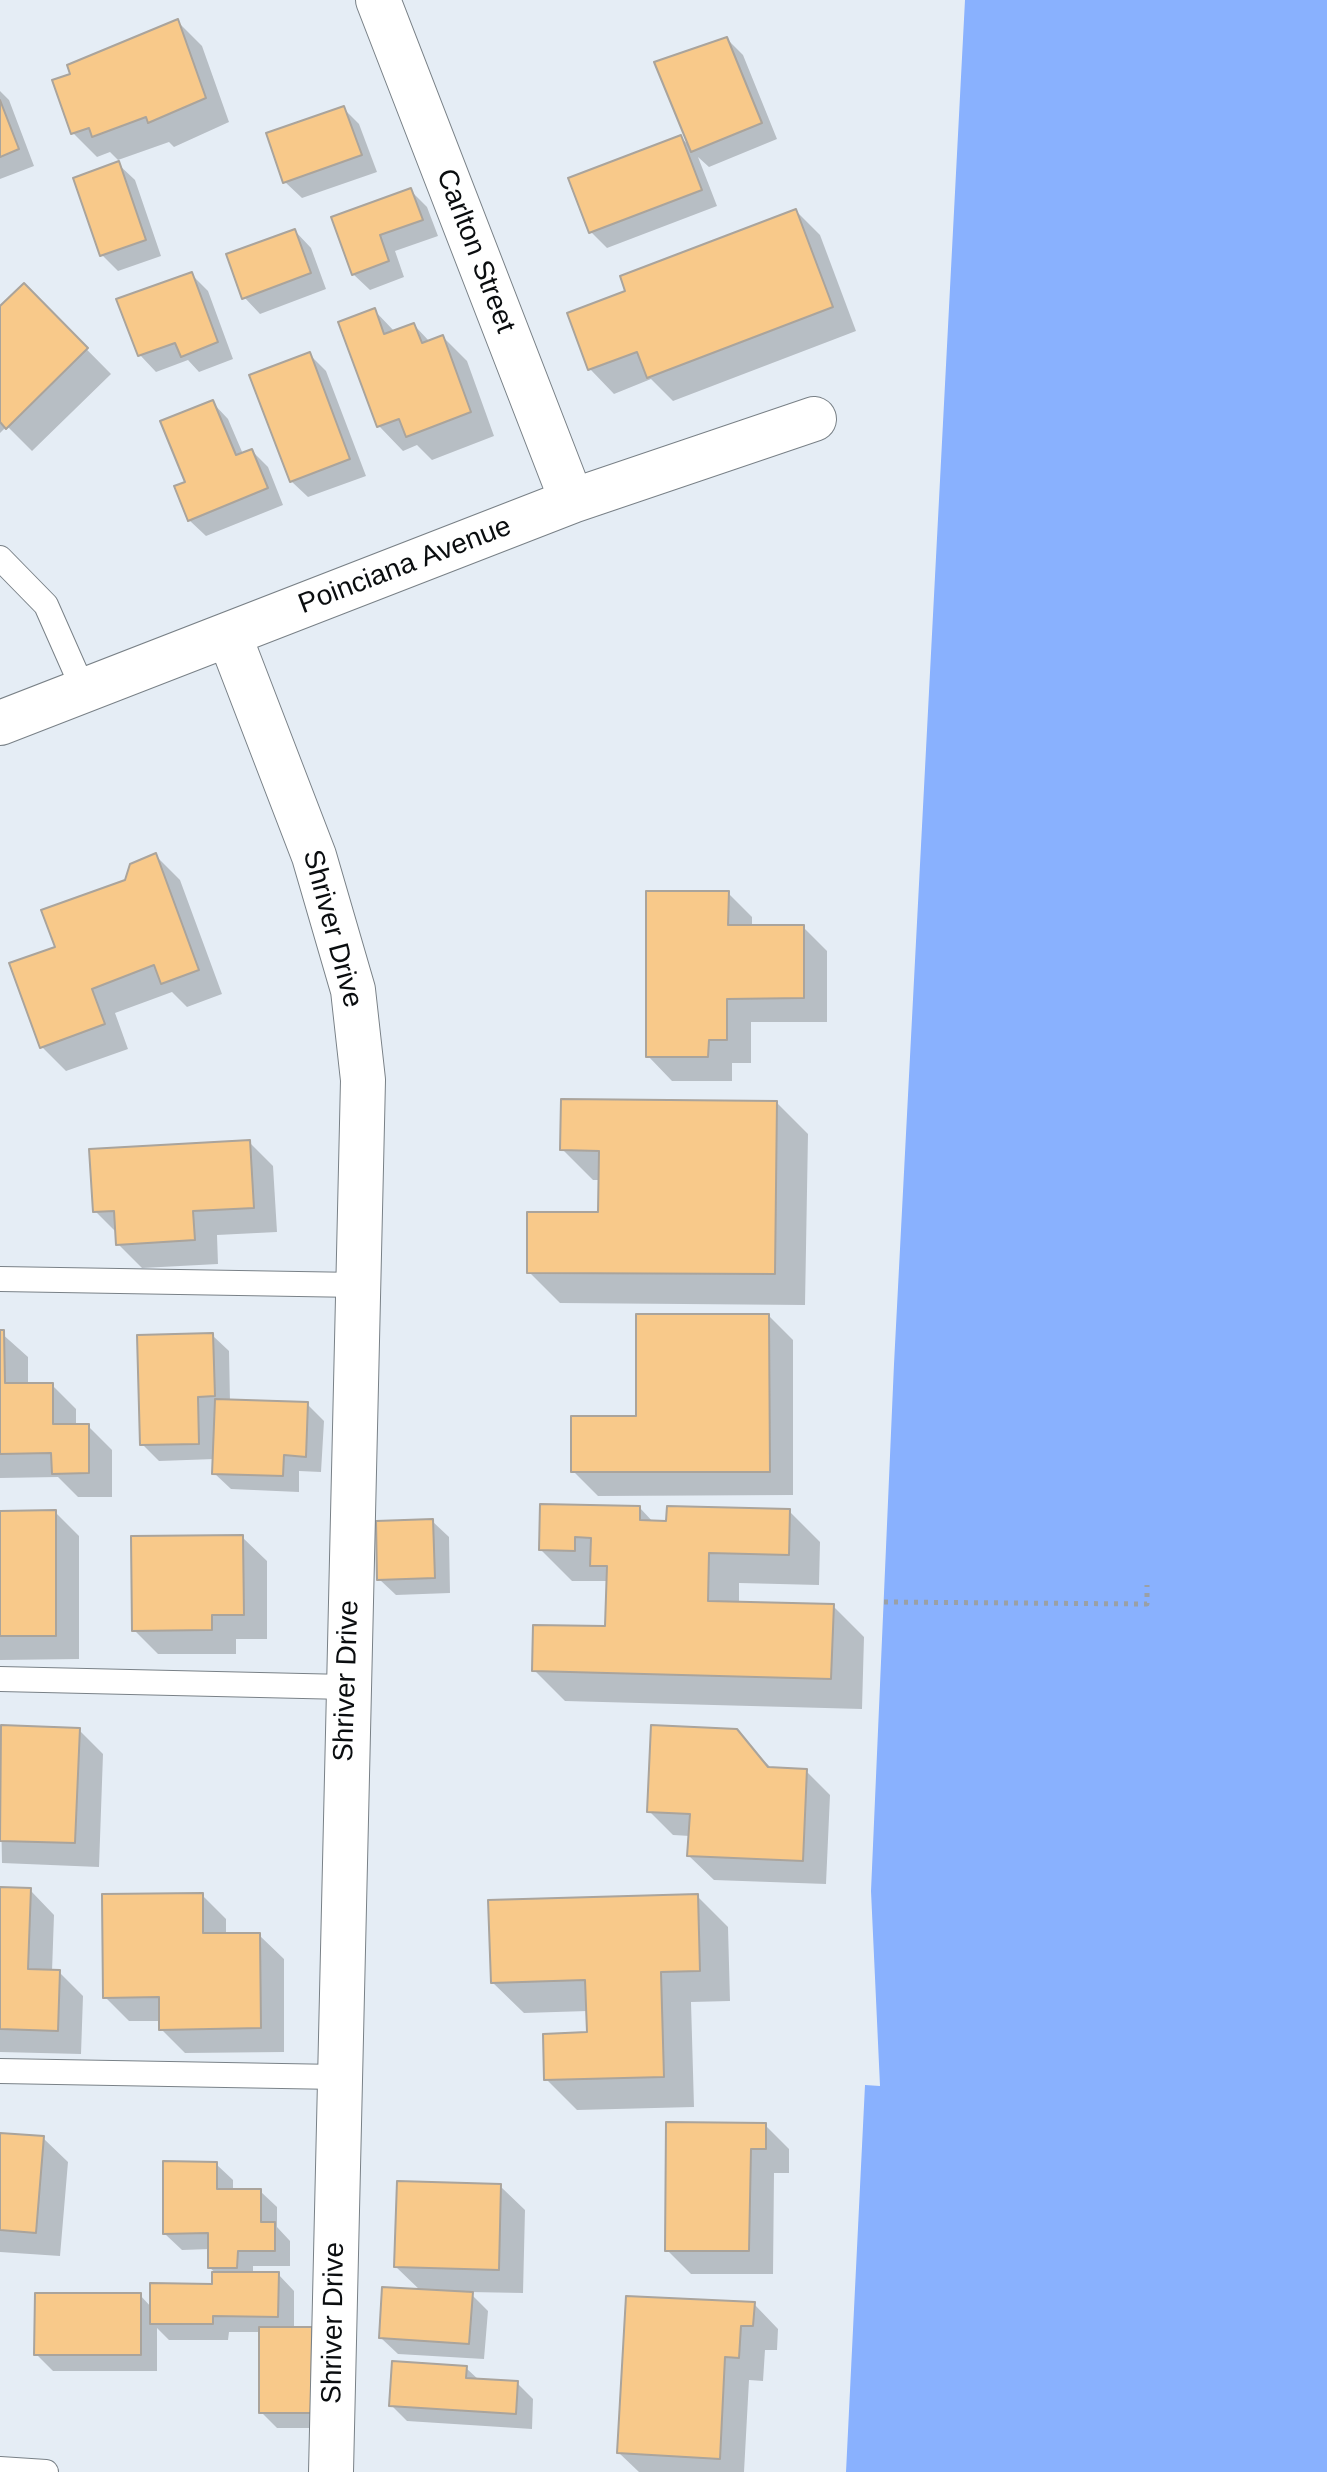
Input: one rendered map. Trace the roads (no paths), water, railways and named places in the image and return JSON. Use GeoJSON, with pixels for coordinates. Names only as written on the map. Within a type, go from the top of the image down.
{"type":"FeatureCollection","features":[{"type":"Feature","properties":{"kind":"street","name":"Carlton Street"},"geometry":{"type":"LineString","coordinates":[[378,0],[572,501]]}},
{"type":"Feature","properties":{"kind":"street","name":"Poinciana Avenue"},"geometry":{"type":"LineString","coordinates":[[0,723],[572,501],[814,419]]}},
{"type":"Feature","properties":{"kind":"street","name":"Shriver Drive"},"geometry":{"type":"LineString","coordinates":[[229,635],[314,856],[353,990],[363,1080],[346,1687],[331,2472]]}},
{"type":"Feature","properties":{"kind":"lane"},"geometry":{"type":"LineString","coordinates":[[0,558],[46,605],[84,691]]}},
{"type":"Feature","properties":{"kind":"lane"},"geometry":{"type":"LineString","coordinates":[[0,1279],[358,1285]]}},
{"type":"Feature","properties":{"kind":"lane"},"geometry":{"type":"LineString","coordinates":[[0,1679],[346,1687]]}},
{"type":"Feature","properties":{"kind":"lane"},"geometry":{"type":"LineString","coordinates":[[0,2071],[338,2077]]}},
{"type":"Feature","properties":{"kind":"lane"},"geometry":{"type":"LineString","coordinates":[[0,2469],[46,2472]]}},
{"type":"Feature","properties":{"kind":"water"},"geometry":{"type":"Polygon","coordinates":[[[965,0],[1327,0],[1327,2472],[846,2472],[865,2085],[880,2086],[871,1891],[894,1364],[965,0]]]}}]}
